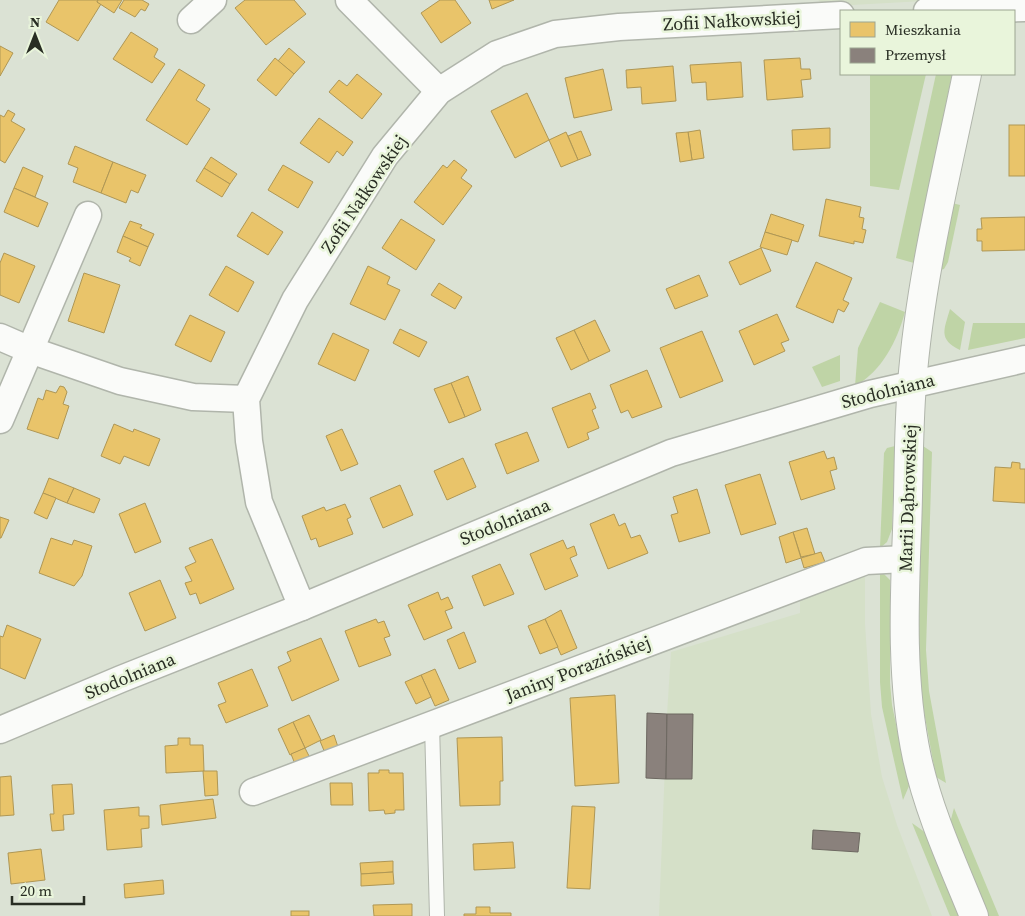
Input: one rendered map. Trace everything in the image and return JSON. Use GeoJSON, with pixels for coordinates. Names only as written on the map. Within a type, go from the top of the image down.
{"type":"FeatureCollection","features":[{"type":"Feature","properties":{"kind":"street"},"geometry":{"type":"LineString","coordinates":[[190,20],[213,0]]}},
{"type":"Feature","properties":{"kind":"street"},"geometry":{"type":"LineString","coordinates":[[349,0],[439,91]]}},
{"type":"Feature","properties":{"kind":"street"},"geometry":{"type":"LineString","coordinates":[[940,10],[981,7],[1025,8]]}},
{"type":"Feature","properties":{"kind":"street","name":"Zofii Nałkowskiej"},"geometry":{"type":"LineString","coordinates":[[246,399],[295,300],[385,156],[439,91],[497,54],[555,34],[790,9],[840,15]]}},
{"type":"Feature","properties":{"kind":"street","name":"Marii Dąbrowskiej"},"geometry":{"type":"LineString","coordinates":[[967,75],[924,296],[912,383],[904,662],[909,710],[918,758],[934,817],[974,916]]}},
{"type":"Feature","properties":{"kind":"street"},"geometry":{"type":"LineString","coordinates":[[0,420],[88,215]]}},
{"type":"Feature","properties":{"kind":"street"},"geometry":{"type":"LineString","coordinates":[[0,337],[30,350],[120,381],[193,397],[246,399],[249,441],[259,502],[302,607]]}},
{"type":"Feature","properties":{"kind":"street","name":"Stodolniana"},"geometry":{"type":"LineString","coordinates":[[0,730],[121,679],[302,607],[671,453],[851,399],[912,383],[1025,359]]}},
{"type":"Feature","properties":{"kind":"street","name":"Janiny Porazińskiej"},"geometry":{"type":"LineString","coordinates":[[253,792],[866,561],[906,559]]}},
{"type":"Feature","properties":{"kind":"lane"},"geometry":{"type":"LineString","coordinates":[[432,724],[437,916]]}},
{"type":"Feature","properties":{"kind":"shaded area"},"geometry":{"type":"Polygon","coordinates":[[[818,0],[942,0],[834,6],[824,4],[818,0]]]}},
{"type":"Feature","properties":{"kind":"shaded area"},"geometry":{"type":"Polygon","coordinates":[[[865,572],[865,624],[871,714],[882,777],[897,825],[932,916],[659,916],[671,652],[800,613],[800,595],[865,572]]]}},
{"type":"Feature","properties":{"kind":"green space"},"geometry":{"type":"Polygon","coordinates":[[[870,75],[926,75],[899,190],[870,186],[870,75]]]}},
{"type":"Feature","properties":{"kind":"green space"},"geometry":{"type":"Polygon","coordinates":[[[936,75],[952,75],[914,263],[896,258],[936,75]]]}},
{"type":"Feature","properties":{"kind":"green space"},"geometry":{"type":"Polygon","coordinates":[[[952,203],[960,205],[948,262],[944,269],[940,270],[952,203]]]}},
{"type":"Feature","properties":{"kind":"green space"},"geometry":{"type":"Polygon","coordinates":[[[880,302],[905,312],[898,334],[881,364],[865,380],[855,386],[858,348],[880,302]]]}},
{"type":"Feature","properties":{"kind":"green space"},"geometry":{"type":"Polygon","coordinates":[[[950,309],[965,322],[960,350],[948,342],[944,333],[950,309]]]}},
{"type":"Feature","properties":{"kind":"green space"},"geometry":{"type":"Polygon","coordinates":[[[973,323],[1025,323],[1025,338],[968,350],[973,323]]]}},
{"type":"Feature","properties":{"kind":"green space"},"geometry":{"type":"Polygon","coordinates":[[[840,355],[840,381],[822,387],[812,367],[840,355]]]}},
{"type":"Feature","properties":{"kind":"green space"},"geometry":{"type":"Polygon","coordinates":[[[895,446],[892,529],[887,542],[880,548],[884,453],[887,448],[895,446]]]}},
{"type":"Feature","properties":{"kind":"green space"},"geometry":{"type":"Polygon","coordinates":[[[923,446],[932,452],[926,650],[929,691],[946,783],[936,777],[920,690],[917,649],[923,446]]]}},
{"type":"Feature","properties":{"kind":"green space"},"geometry":{"type":"Polygon","coordinates":[[[880,570],[890,580],[890,683],[892,705],[909,786],[903,800],[882,707],[880,682],[880,570]]]}},
{"type":"Feature","properties":{"kind":"green space"},"geometry":{"type":"Polygon","coordinates":[[[954,808],[999,916],[989,916],[950,823],[954,808]]]}},
{"type":"Feature","properties":{"kind":"green space"},"geometry":{"type":"Polygon","coordinates":[[[912,823],[926,833],[961,916],[950,916],[912,823]]]}},
{"type":"Feature","properties":{"kind":"building: Mieszkania"},"geometry":{"type":"Polygon","coordinates":[[[59,0],[98,0],[97,2],[101,4],[78,41],[46,22],[59,0]]]}},
{"type":"Feature","properties":{"kind":"building: Mieszkania"},"geometry":{"type":"Polygon","coordinates":[[[98,0],[122,0],[114,13],[97,2],[98,0]]]}},
{"type":"Feature","properties":{"kind":"building: Mieszkania"},"geometry":{"type":"Polygon","coordinates":[[[124,0],[142,0],[149,4],[145,11],[141,9],[135,17],[119,8],[124,0]]]}},
{"type":"Feature","properties":{"kind":"building: Mieszkania"},"geometry":{"type":"Polygon","coordinates":[[[245,0],[294,0],[306,14],[266,45],[235,8],[245,0]]]}},
{"type":"Feature","properties":{"kind":"building: Mieszkania"},"geometry":{"type":"Polygon","coordinates":[[[440,0],[455,0],[471,23],[441,43],[421,13],[440,0]]]}},
{"type":"Feature","properties":{"kind":"building: Mieszkania"},"geometry":{"type":"Polygon","coordinates":[[[489,0],[514,0],[492,9],[489,0]]]}},
{"type":"Feature","properties":{"kind":"building: Mieszkania"},"geometry":{"type":"Polygon","coordinates":[[[131,32],[158,49],[154,57],[165,64],[152,83],[113,59],[131,32]]]}},
{"type":"Feature","properties":{"kind":"building: Mieszkania"},"geometry":{"type":"Polygon","coordinates":[[[0,46],[13,53],[0,76],[0,46]]]}},
{"type":"Feature","properties":{"kind":"building: Mieszkania"},"geometry":{"type":"Polygon","coordinates":[[[289,48],[305,62],[294,74],[278,61],[289,48]]]}},
{"type":"Feature","properties":{"kind":"building: Mieszkania"},"geometry":{"type":"Polygon","coordinates":[[[275,58],[294,74],[276,96],[257,80],[275,58]]]}},
{"type":"Feature","properties":{"kind":"building: Mieszkania"},"geometry":{"type":"Polygon","coordinates":[[[800,58],[801,69],[810,69],[811,79],[801,80],[803,97],[767,100],[764,60],[800,58]]]}},
{"type":"Feature","properties":{"kind":"building: Mieszkania"},"geometry":{"type":"Polygon","coordinates":[[[741,62],[743,97],[707,100],[706,82],[692,83],[690,65],[741,62]]]}},
{"type":"Feature","properties":{"kind":"building: Mieszkania"},"geometry":{"type":"Polygon","coordinates":[[[673,66],[676,101],[642,104],[641,87],[627,88],[626,70],[673,66]]]}},
{"type":"Feature","properties":{"kind":"building: Mieszkania"},"geometry":{"type":"Polygon","coordinates":[[[179,69],[205,85],[196,100],[210,109],[187,145],[146,120],[179,69]]]}},
{"type":"Feature","properties":{"kind":"building: Mieszkania"},"geometry":{"type":"Polygon","coordinates":[[[603,69],[612,110],[574,118],[565,78],[603,69]]]}},
{"type":"Feature","properties":{"kind":"building: Mieszkania"},"geometry":{"type":"Polygon","coordinates":[[[357,74],[382,94],[362,119],[329,92],[339,80],[347,86],[357,74]]]}},
{"type":"Feature","properties":{"kind":"building: Mieszkania"},"geometry":{"type":"Polygon","coordinates":[[[527,93],[549,140],[515,158],[491,111],[527,93]]]}},
{"type":"Feature","properties":{"kind":"building: Mieszkania"},"geometry":{"type":"Polygon","coordinates":[[[8,110],[15,114],[11,121],[25,129],[5,163],[0,160],[0,115],[4,117],[8,110]]]}},
{"type":"Feature","properties":{"kind":"building: Mieszkania"},"geometry":{"type":"Polygon","coordinates":[[[319,118],[353,142],[343,156],[337,151],[329,163],[300,143],[319,118]]]}},
{"type":"Feature","properties":{"kind":"building: Mieszkania"},"geometry":{"type":"Polygon","coordinates":[[[1009,125],[1025,125],[1025,176],[1009,176],[1009,125]]]}},
{"type":"Feature","properties":{"kind":"building: Mieszkania"},"geometry":{"type":"Polygon","coordinates":[[[830,128],[830,148],[793,150],[792,130],[830,128]]]}},
{"type":"Feature","properties":{"kind":"building: Mieszkania"},"geometry":{"type":"Polygon","coordinates":[[[700,130],[704,158],[692,160],[688,132],[700,130]]]}},
{"type":"Feature","properties":{"kind":"building: Mieszkania"},"geometry":{"type":"Polygon","coordinates":[[[581,131],[591,155],[578,160],[568,136],[581,131]]]}},
{"type":"Feature","properties":{"kind":"building: Mieszkania"},"geometry":{"type":"Polygon","coordinates":[[[566,132],[578,160],[561,167],[549,140],[566,132]]]}},
{"type":"Feature","properties":{"kind":"building: Mieszkania"},"geometry":{"type":"Polygon","coordinates":[[[688,132],[692,160],[680,162],[676,133],[688,132]]]}},
{"type":"Feature","properties":{"kind":"building: Mieszkania"},"geometry":{"type":"Polygon","coordinates":[[[75,146],[113,162],[101,193],[73,182],[78,168],[68,164],[75,146]]]}},
{"type":"Feature","properties":{"kind":"building: Mieszkania"},"geometry":{"type":"Polygon","coordinates":[[[211,157],[237,174],[230,184],[204,168],[211,157]]]}},
{"type":"Feature","properties":{"kind":"building: Mieszkania"},"geometry":{"type":"Polygon","coordinates":[[[454,160],[467,170],[461,178],[472,186],[443,225],[414,202],[443,165],[447,168],[454,160]]]}},
{"type":"Feature","properties":{"kind":"building: Mieszkania"},"geometry":{"type":"Polygon","coordinates":[[[113,162],[146,175],[138,193],[131,190],[126,203],[101,193],[113,162]]]}},
{"type":"Feature","properties":{"kind":"building: Mieszkania"},"geometry":{"type":"Polygon","coordinates":[[[283,165],[313,182],[298,208],[268,190],[283,165]]]}},
{"type":"Feature","properties":{"kind":"building: Mieszkania"},"geometry":{"type":"Polygon","coordinates":[[[23,167],[43,176],[35,197],[14,188],[23,167]]]}},
{"type":"Feature","properties":{"kind":"building: Mieszkania"},"geometry":{"type":"Polygon","coordinates":[[[204,168],[230,184],[222,197],[196,181],[204,168]]]}},
{"type":"Feature","properties":{"kind":"building: Mieszkania"},"geometry":{"type":"Polygon","coordinates":[[[14,188],[48,203],[38,227],[4,212],[14,188]]]}},
{"type":"Feature","properties":{"kind":"building: Mieszkania"},"geometry":{"type":"Polygon","coordinates":[[[826,199],[861,207],[859,217],[864,218],[862,229],[866,230],[863,243],[854,241],[854,244],[819,236],[826,199]]]}},
{"type":"Feature","properties":{"kind":"building: Mieszkania"},"geometry":{"type":"Polygon","coordinates":[[[252,212],[283,232],[268,255],[237,236],[252,212]]]}},
{"type":"Feature","properties":{"kind":"building: Mieszkania"},"geometry":{"type":"Polygon","coordinates":[[[771,214],[804,225],[798,242],[765,232],[771,214]]]}},
{"type":"Feature","properties":{"kind":"building: Mieszkania"},"geometry":{"type":"Polygon","coordinates":[[[1025,217],[1025,250],[982,251],[982,241],[977,241],[977,229],[982,229],[981,218],[1025,217]]]}},
{"type":"Feature","properties":{"kind":"building: Mieszkania"},"geometry":{"type":"Polygon","coordinates":[[[401,219],[435,240],[416,270],[382,248],[401,219]]]}},
{"type":"Feature","properties":{"kind":"building: Mieszkania"},"geometry":{"type":"Polygon","coordinates":[[[130,221],[142,225],[140,228],[154,234],[148,247],[123,236],[130,221]]]}},
{"type":"Feature","properties":{"kind":"building: Mieszkania"},"geometry":{"type":"Polygon","coordinates":[[[765,232],[792,240],[787,255],[760,247],[765,232]]]}},
{"type":"Feature","properties":{"kind":"building: Mieszkania"},"geometry":{"type":"Polygon","coordinates":[[[123,236],[148,247],[140,266],[129,261],[131,258],[117,252],[123,236]]]}},
{"type":"Feature","properties":{"kind":"building: Mieszkania"},"geometry":{"type":"Polygon","coordinates":[[[761,248],[771,271],[740,285],[729,262],[761,248]]]}},
{"type":"Feature","properties":{"kind":"building: Mieszkania"},"geometry":{"type":"Polygon","coordinates":[[[4,253],[35,266],[19,303],[0,295],[0,263],[4,253]]]}},
{"type":"Feature","properties":{"kind":"building: Mieszkania"},"geometry":{"type":"Polygon","coordinates":[[[816,262],[852,278],[843,300],[849,303],[844,312],[838,309],[833,323],[796,307],[816,262]]]}},
{"type":"Feature","properties":{"kind":"building: Mieszkania"},"geometry":{"type":"Polygon","coordinates":[[[226,266],[254,282],[238,312],[209,295],[226,266]]]}},
{"type":"Feature","properties":{"kind":"building: Mieszkania"},"geometry":{"type":"Polygon","coordinates":[[[368,266],[390,277],[387,284],[400,290],[385,320],[350,304],[368,266]]]}},
{"type":"Feature","properties":{"kind":"building: Mieszkania"},"geometry":{"type":"Polygon","coordinates":[[[84,273],[120,285],[104,333],[68,321],[84,273]]]}},
{"type":"Feature","properties":{"kind":"building: Mieszkania"},"geometry":{"type":"Polygon","coordinates":[[[699,275],[708,296],[675,309],[666,289],[699,275]]]}},
{"type":"Feature","properties":{"kind":"building: Mieszkania"},"geometry":{"type":"Polygon","coordinates":[[[439,283],[462,297],[455,309],[431,295],[439,283]]]}},
{"type":"Feature","properties":{"kind":"building: Mieszkania"},"geometry":{"type":"Polygon","coordinates":[[[777,314],[789,340],[781,343],[785,351],[754,365],[739,331],[777,314]]]}},
{"type":"Feature","properties":{"kind":"building: Mieszkania"},"geometry":{"type":"Polygon","coordinates":[[[190,315],[225,332],[211,362],[175,345],[190,315]]]}},
{"type":"Feature","properties":{"kind":"building: Mieszkania"},"geometry":{"type":"Polygon","coordinates":[[[595,320],[610,351],[589,361],[574,330],[595,320]]]}},
{"type":"Feature","properties":{"kind":"building: Mieszkania"},"geometry":{"type":"Polygon","coordinates":[[[400,329],[427,342],[419,357],[393,343],[400,329]]]}},
{"type":"Feature","properties":{"kind":"building: Mieszkania"},"geometry":{"type":"Polygon","coordinates":[[[574,330],[589,361],[571,370],[556,338],[574,330]]]}},
{"type":"Feature","properties":{"kind":"building: Mieszkania"},"geometry":{"type":"Polygon","coordinates":[[[702,331],[723,381],[680,398],[660,348],[702,331]]]}},
{"type":"Feature","properties":{"kind":"building: Mieszkania"},"geometry":{"type":"Polygon","coordinates":[[[333,333],[369,350],[355,381],[318,364],[333,333]]]}},
{"type":"Feature","properties":{"kind":"building: Mieszkania"},"geometry":{"type":"Polygon","coordinates":[[[647,370],[662,407],[632,418],[628,410],[621,413],[610,385],[647,370]]]}},
{"type":"Feature","properties":{"kind":"building: Mieszkania"},"geometry":{"type":"Polygon","coordinates":[[[468,376],[481,410],[465,417],[451,383],[468,376]]]}},
{"type":"Feature","properties":{"kind":"building: Mieszkania"},"geometry":{"type":"Polygon","coordinates":[[[451,383],[465,417],[449,423],[434,389],[451,383]]]}},
{"type":"Feature","properties":{"kind":"building: Mieszkania"},"geometry":{"type":"Polygon","coordinates":[[[60,386],[64,387],[67,392],[63,404],[69,406],[58,439],[27,429],[38,398],[43,400],[46,390],[56,393],[60,386]]]}},
{"type":"Feature","properties":{"kind":"building: Mieszkania"},"geometry":{"type":"Polygon","coordinates":[[[590,393],[596,408],[592,410],[599,428],[587,433],[589,439],[568,448],[552,408],[590,393]]]}},
{"type":"Feature","properties":{"kind":"building: Mieszkania"},"geometry":{"type":"Polygon","coordinates":[[[114,424],[133,432],[134,429],[160,439],[149,466],[124,456],[120,464],[101,456],[114,424]]]}},
{"type":"Feature","properties":{"kind":"building: Mieszkania"},"geometry":{"type":"Polygon","coordinates":[[[342,429],[358,464],[341,471],[326,436],[342,429]]]}},
{"type":"Feature","properties":{"kind":"building: Mieszkania"},"geometry":{"type":"Polygon","coordinates":[[[527,432],[539,461],[507,474],[495,444],[527,432]]]}},
{"type":"Feature","properties":{"kind":"building: Mieszkania"},"geometry":{"type":"Polygon","coordinates":[[[824,451],[827,459],[834,457],[837,469],[830,471],[835,489],[801,500],[789,462],[824,451]]]}},
{"type":"Feature","properties":{"kind":"building: Mieszkania"},"geometry":{"type":"Polygon","coordinates":[[[463,458],[476,487],[447,500],[434,471],[463,458]]]}},
{"type":"Feature","properties":{"kind":"building: Mieszkania"},"geometry":{"type":"Polygon","coordinates":[[[1012,462],[1020,463],[1020,469],[1025,469],[1025,503],[993,501],[995,467],[1011,468],[1012,462]]]}},
{"type":"Feature","properties":{"kind":"building: Mieszkania"},"geometry":{"type":"Polygon","coordinates":[[[760,474],[776,524],[741,535],[725,485],[760,474]]]}},
{"type":"Feature","properties":{"kind":"building: Mieszkania"},"geometry":{"type":"Polygon","coordinates":[[[49,478],[74,488],[67,503],[43,493],[49,478]]]}},
{"type":"Feature","properties":{"kind":"building: Mieszkania"},"geometry":{"type":"Polygon","coordinates":[[[400,485],[413,515],[383,528],[370,498],[400,485]]]}},
{"type":"Feature","properties":{"kind":"building: Mieszkania"},"geometry":{"type":"Polygon","coordinates":[[[74,488],[100,499],[94,513],[67,503],[74,488]]]}},
{"type":"Feature","properties":{"kind":"building: Mieszkania"},"geometry":{"type":"Polygon","coordinates":[[[697,489],[710,533],[679,542],[671,515],[678,513],[673,497],[697,489]]]}},
{"type":"Feature","properties":{"kind":"building: Mieszkania"},"geometry":{"type":"Polygon","coordinates":[[[43,493],[56,498],[47,519],[34,513],[43,493]]]}},
{"type":"Feature","properties":{"kind":"building: Mieszkania"},"geometry":{"type":"Polygon","coordinates":[[[145,503],[161,542],[135,553],[119,514],[145,503]]]}},
{"type":"Feature","properties":{"kind":"building: Mieszkania"},"geometry":{"type":"Polygon","coordinates":[[[345,504],[351,517],[347,519],[353,534],[319,547],[316,538],[311,540],[302,516],[324,507],[326,511],[345,504]]]}},
{"type":"Feature","properties":{"kind":"building: Mieszkania"},"geometry":{"type":"Polygon","coordinates":[[[614,514],[619,526],[625,523],[631,538],[640,535],[648,553],[608,569],[590,524],[614,514]]]}},
{"type":"Feature","properties":{"kind":"building: Mieszkania"},"geometry":{"type":"Polygon","coordinates":[[[0,517],[9,520],[1,538],[0,538],[0,517]]]}},
{"type":"Feature","properties":{"kind":"building: Mieszkania"},"geometry":{"type":"Polygon","coordinates":[[[807,528],[815,554],[801,557],[793,532],[807,528]]]}},
{"type":"Feature","properties":{"kind":"building: Mieszkania"},"geometry":{"type":"Polygon","coordinates":[[[793,532],[801,558],[786,563],[779,537],[793,532]]]}},
{"type":"Feature","properties":{"kind":"building: Mieszkania"},"geometry":{"type":"Polygon","coordinates":[[[51,538],[72,545],[74,540],[92,546],[82,576],[74,586],[39,573],[51,538]]]}},
{"type":"Feature","properties":{"kind":"building: Mieszkania"},"geometry":{"type":"Polygon","coordinates":[[[212,539],[234,589],[200,604],[196,593],[190,595],[185,583],[192,581],[185,567],[196,562],[189,548],[212,539]]]}},
{"type":"Feature","properties":{"kind":"building: Mieszkania"},"geometry":{"type":"Polygon","coordinates":[[[563,540],[567,549],[574,546],[577,555],[570,558],[578,576],[545,590],[530,554],[563,540]]]}},
{"type":"Feature","properties":{"kind":"building: Mieszkania"},"geometry":{"type":"Polygon","coordinates":[[[821,552],[825,562],[804,568],[801,558],[821,552]]]}},
{"type":"Feature","properties":{"kind":"building: Mieszkania"},"geometry":{"type":"Polygon","coordinates":[[[500,564],[514,594],[484,606],[472,576],[500,564]]]}},
{"type":"Feature","properties":{"kind":"building: Mieszkania"},"geometry":{"type":"Polygon","coordinates":[[[160,580],[176,618],[145,631],[129,593],[160,580]]]}},
{"type":"Feature","properties":{"kind":"building: Mieszkania"},"geometry":{"type":"Polygon","coordinates":[[[438,592],[441,600],[448,597],[453,608],[445,611],[452,628],[424,640],[408,605],[438,592]]]}},
{"type":"Feature","properties":{"kind":"building: Mieszkania"},"geometry":{"type":"Polygon","coordinates":[[[561,610],[577,648],[561,655],[545,619],[561,610]]]}},
{"type":"Feature","properties":{"kind":"building: Mieszkania"},"geometry":{"type":"Polygon","coordinates":[[[376,619],[378,623],[384,621],[390,636],[384,638],[391,655],[359,667],[345,631],[376,619]]]}},
{"type":"Feature","properties":{"kind":"building: Mieszkania"},"geometry":{"type":"Polygon","coordinates":[[[545,619],[558,647],[540,654],[528,626],[545,619]]]}},
{"type":"Feature","properties":{"kind":"building: Mieszkania"},"geometry":{"type":"Polygon","coordinates":[[[7,625],[41,639],[25,679],[0,668],[0,636],[3,637],[7,625]]]}},
{"type":"Feature","properties":{"kind":"building: Mieszkania"},"geometry":{"type":"Polygon","coordinates":[[[464,632],[476,662],[459,669],[447,640],[464,632]]]}},
{"type":"Feature","properties":{"kind":"building: Mieszkania"},"geometry":{"type":"Polygon","coordinates":[[[321,638],[339,680],[292,701],[278,667],[291,661],[287,652],[321,638]]]}},
{"type":"Feature","properties":{"kind":"building: Mieszkania"},"geometry":{"type":"Polygon","coordinates":[[[252,669],[268,706],[226,723],[218,705],[226,702],[218,683],[252,669]]]}},
{"type":"Feature","properties":{"kind":"building: Mieszkania"},"geometry":{"type":"Polygon","coordinates":[[[435,669],[449,700],[435,706],[421,675],[435,669]]]}},
{"type":"Feature","properties":{"kind":"building: Mieszkania"},"geometry":{"type":"Polygon","coordinates":[[[421,675],[431,697],[416,704],[405,682],[421,675]]]}},
{"type":"Feature","properties":{"kind":"building: Mieszkania"},"geometry":{"type":"Polygon","coordinates":[[[615,695],[619,783],[575,786],[570,698],[615,695]]]}},
{"type":"Feature","properties":{"kind":"building: Mieszkania"},"geometry":{"type":"Polygon","coordinates":[[[309,715],[321,740],[305,748],[293,722],[309,715]]]}},
{"type":"Feature","properties":{"kind":"building: Mieszkania"},"geometry":{"type":"Polygon","coordinates":[[[293,722],[305,748],[290,755],[278,729],[293,722]]]}},
{"type":"Feature","properties":{"kind":"building: Mieszkania"},"geometry":{"type":"Polygon","coordinates":[[[334,735],[338,747],[325,753],[320,741],[334,735]]]}},
{"type":"Feature","properties":{"kind":"building: Mieszkania"},"geometry":{"type":"Polygon","coordinates":[[[502,737],[503,781],[500,781],[500,805],[460,806],[457,738],[502,737]]]}},
{"type":"Feature","properties":{"kind":"building: Mieszkania"},"geometry":{"type":"Polygon","coordinates":[[[178,738],[190,738],[190,745],[203,745],[204,771],[166,773],[165,746],[178,745],[178,738]]]}},
{"type":"Feature","properties":{"kind":"building: Mieszkania"},"geometry":{"type":"Polygon","coordinates":[[[305,748],[310,758],[295,764],[291,754],[305,748]]]}},
{"type":"Feature","properties":{"kind":"building: Mieszkania"},"geometry":{"type":"Polygon","coordinates":[[[379,770],[389,770],[389,773],[403,773],[404,810],[395,810],[395,813],[385,814],[384,810],[369,811],[368,773],[379,773],[379,770]]]}},
{"type":"Feature","properties":{"kind":"building: Mieszkania"},"geometry":{"type":"Polygon","coordinates":[[[203,771],[217,771],[218,795],[205,796],[203,771]]]}},
{"type":"Feature","properties":{"kind":"building: Mieszkania"},"geometry":{"type":"Polygon","coordinates":[[[11,776],[14,815],[0,816],[0,777],[11,776]]]}},
{"type":"Feature","properties":{"kind":"building: Mieszkania"},"geometry":{"type":"Polygon","coordinates":[[[330,783],[352,783],[353,805],[331,805],[330,783]]]}},
{"type":"Feature","properties":{"kind":"building: Mieszkania"},"geometry":{"type":"Polygon","coordinates":[[[72,784],[74,814],[63,815],[64,830],[52,831],[50,814],[54,814],[52,785],[72,784]]]}},
{"type":"Feature","properties":{"kind":"building: Mieszkania"},"geometry":{"type":"Polygon","coordinates":[[[213,799],[216,818],[162,825],[160,805],[213,799]]]}},
{"type":"Feature","properties":{"kind":"building: Mieszkania"},"geometry":{"type":"Polygon","coordinates":[[[572,806],[595,807],[590,889],[567,888],[572,806]]]}},
{"type":"Feature","properties":{"kind":"building: Mieszkania"},"geometry":{"type":"Polygon","coordinates":[[[139,807],[139,816],[149,816],[149,828],[141,829],[142,847],[107,850],[104,810],[139,807]]]}},
{"type":"Feature","properties":{"kind":"building: Mieszkania"},"geometry":{"type":"Polygon","coordinates":[[[513,842],[515,868],[474,870],[473,844],[513,842]]]}},
{"type":"Feature","properties":{"kind":"building: Mieszkania"},"geometry":{"type":"Polygon","coordinates":[[[41,849],[45,880],[11,884],[8,853],[41,849]]]}},
{"type":"Feature","properties":{"kind":"building: Mieszkania"},"geometry":{"type":"Polygon","coordinates":[[[393,861],[393,872],[361,874],[360,863],[393,861]]]}},
{"type":"Feature","properties":{"kind":"building: Mieszkania"},"geometry":{"type":"Polygon","coordinates":[[[393,872],[394,884],[361,886],[361,874],[393,872]]]}},
{"type":"Feature","properties":{"kind":"building: Mieszkania"},"geometry":{"type":"Polygon","coordinates":[[[163,880],[164,894],[125,898],[124,884],[163,880]]]}},
{"type":"Feature","properties":{"kind":"building: Mieszkania"},"geometry":{"type":"Polygon","coordinates":[[[412,904],[412,916],[374,916],[373,905],[412,904]]]}},
{"type":"Feature","properties":{"kind":"building: Mieszkania"},"geometry":{"type":"Polygon","coordinates":[[[476,907],[490,907],[490,913],[511,913],[511,916],[464,916],[464,914],[476,914],[476,907]]]}},
{"type":"Feature","properties":{"kind":"building: Mieszkania"},"geometry":{"type":"Polygon","coordinates":[[[291,911],[309,911],[309,916],[291,916],[291,911]]]}},
{"type":"Feature","properties":{"kind":"building: Przemysł"},"geometry":{"type":"Polygon","coordinates":[[[647,713],[667,714],[666,779],[646,778],[647,713]]]}},
{"type":"Feature","properties":{"kind":"building: Przemysł"},"geometry":{"type":"Polygon","coordinates":[[[667,714],[693,714],[692,779],[666,779],[667,714]]]}},
{"type":"Feature","properties":{"kind":"building: Przemysł"},"geometry":{"type":"Polygon","coordinates":[[[813,830],[860,833],[858,852],[812,849],[813,830]]]}}]}
